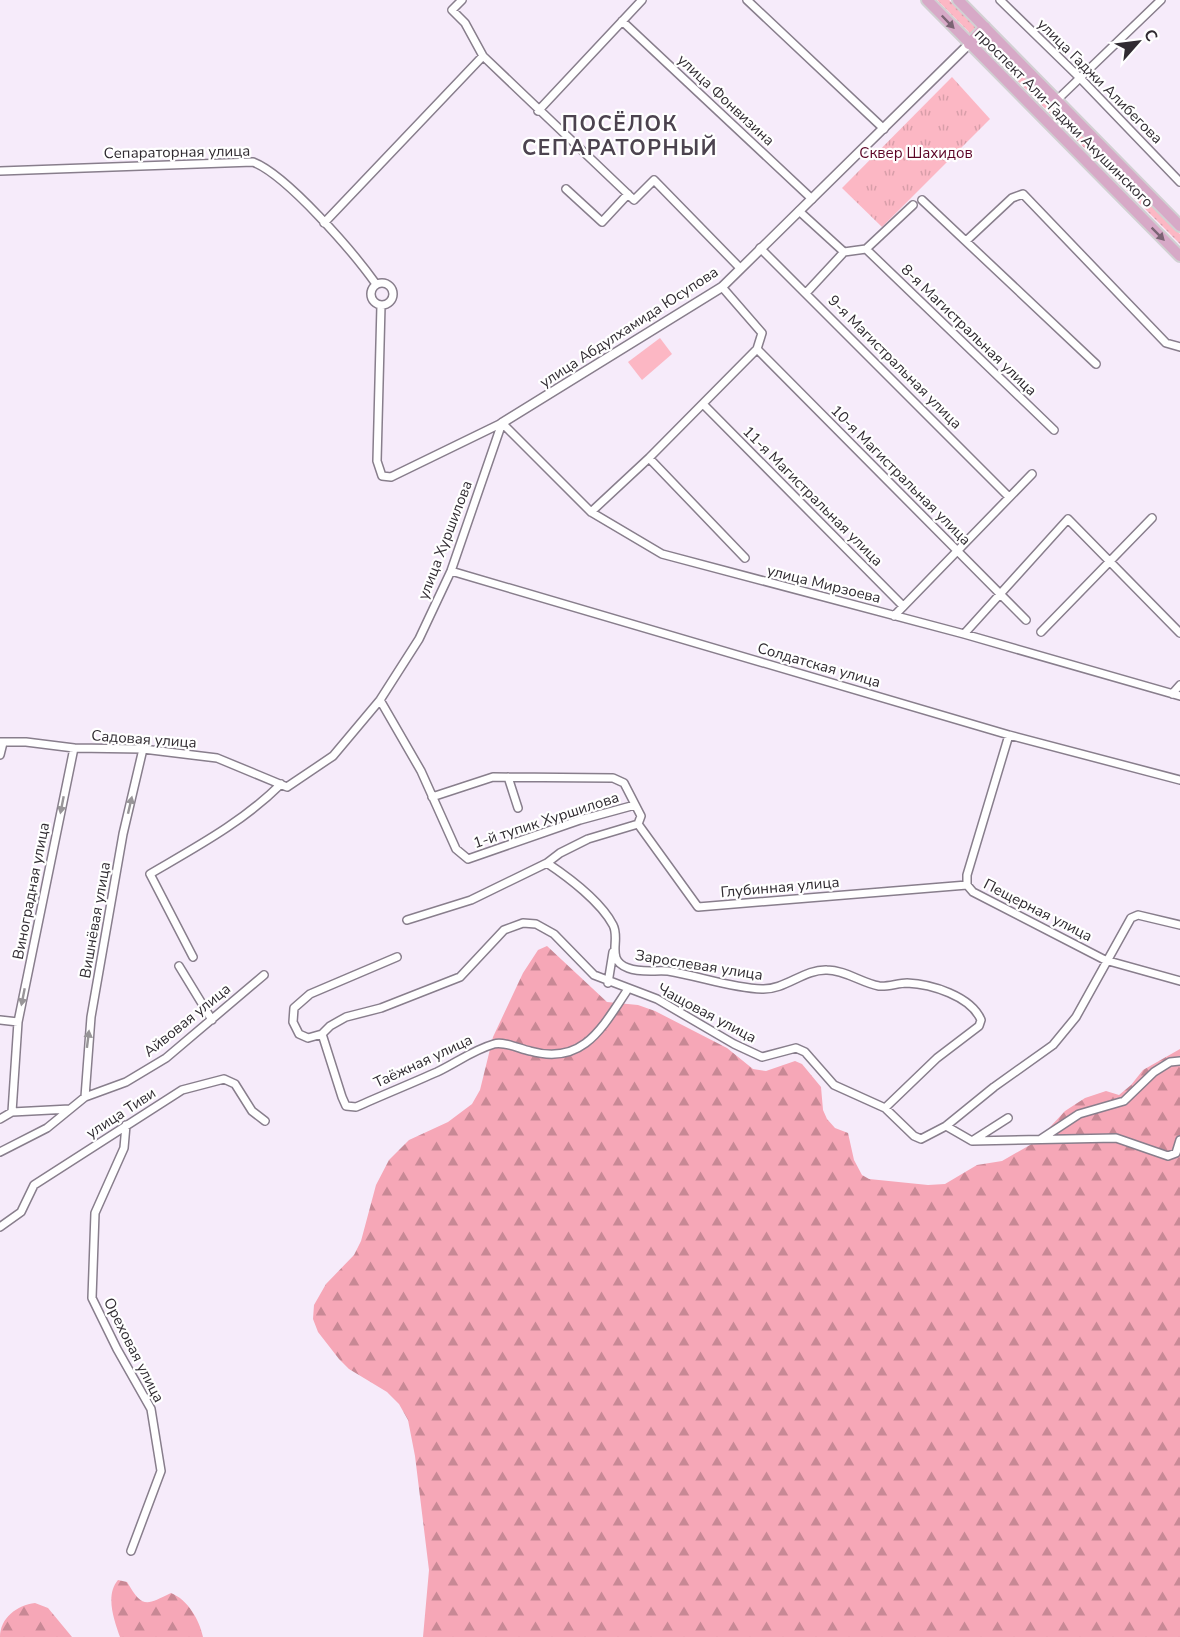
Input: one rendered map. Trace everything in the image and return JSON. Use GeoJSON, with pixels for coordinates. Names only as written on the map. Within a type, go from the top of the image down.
{"type":"FeatureCollection","features":[{"type":"Feature","properties":{"kind":"main road"},"geometry":{"type":"LineString","coordinates":[[928,1],[939,3],[943,0]]}},
{"type":"Feature","properties":{"kind":"main road","name":"проспект Али-Гаджи Акушинского"},"geometry":{"type":"LineString","coordinates":[[958,0],[1180,226]]}},
{"type":"Feature","properties":{"kind":"main road","name":"проспект Али-Гаджи Акушинского"},"geometry":{"type":"LineString","coordinates":[[928,1],[1180,256]]}},
{"type":"Feature","properties":{"kind":"main road"},"geometry":{"type":"LineString","coordinates":[[969,44],[985,27]]}},
{"type":"Feature","properties":{"kind":"street"},"geometry":{"type":"LineString","coordinates":[[462,0],[452,10],[465,23],[483,56],[538,111],[634,200],[654,180],[740,268]]}},
{"type":"Feature","properties":{"kind":"street"},"geometry":{"type":"LineString","coordinates":[[538,111],[642,0]]}},
{"type":"Feature","properties":{"kind":"street"},"geometry":{"type":"LineString","coordinates":[[747,0],[884,129]]}},
{"type":"Feature","properties":{"kind":"street","name":"улица Гаджи Алибегова"},"geometry":{"type":"LineString","coordinates":[[1000,0],[1080,78],[1180,182]]}},
{"type":"Feature","properties":{"kind":"street"},"geometry":{"type":"LineString","coordinates":[[1057,100],[1161,0]]}},
{"type":"Feature","properties":{"kind":"street","name":"улица Фонвизина"},"geometry":{"type":"LineString","coordinates":[[622,21],[812,199]]}},
{"type":"Feature","properties":{"kind":"street","name":"улица Абдулхамида Юсупова"},"geometry":{"type":"LineString","coordinates":[[502,423],[722,287],[969,44]]}},
{"type":"Feature","properties":{"kind":"street"},"geometry":{"type":"LineString","coordinates":[[324,224],[483,56]]}},
{"type":"Feature","properties":{"kind":"street","name":"Сепараторная улица"},"geometry":{"type":"LineString","coordinates":[[0,171],[254,162],[266,167],[278,177],[324,224],[376,284]]}},
{"type":"Feature","properties":{"kind":"street"},"geometry":{"type":"LineString","coordinates":[[566,189],[602,222],[628,194]]}},
{"type":"Feature","properties":{"kind":"street"},"geometry":{"type":"LineString","coordinates":[[966,241],[1012,198],[1023,194],[1166,343],[1180,347]]}},
{"type":"Feature","properties":{"kind":"street"},"geometry":{"type":"LineString","coordinates":[[922,200],[1096,364]]}},
{"type":"Feature","properties":{"kind":"street"},"geometry":{"type":"LineString","coordinates":[[807,292],[844,252],[866,249],[913,205]]}},
{"type":"Feature","properties":{"kind":"street"},"geometry":{"type":"LineString","coordinates":[[799,212],[844,252]]}},
{"type":"Feature","properties":{"kind":"street","name":"9-я Магистральная улица"},"geometry":{"type":"LineString","coordinates":[[760,248],[807,292],[1009,497]]}},
{"type":"Feature","properties":{"kind":"street","name":"8-я Магистральная улица"},"geometry":{"type":"LineString","coordinates":[[866,249],[1054,430]]}},
{"type":"Feature","properties":{"kind":"street"},"geometry":{"type":"LineString","coordinates":[[376,284],[388,285],[393,292],[390,301],[381,305],[374,302],[370,294],[376,284]]}},
{"type":"Feature","properties":{"kind":"street"},"geometry":{"type":"LineString","coordinates":[[591,512],[649,458],[757,349],[762,333],[722,287]]}},
{"type":"Feature","properties":{"kind":"street"},"geometry":{"type":"LineString","coordinates":[[381,305],[376,461],[382,476],[391,477],[502,423]]}},
{"type":"Feature","properties":{"kind":"street","name":"10-я Магистральная улица"},"geometry":{"type":"LineString","coordinates":[[757,349],[1026,620]]}},
{"type":"Feature","properties":{"kind":"street","name":"11-я Магистральная улица"},"geometry":{"type":"LineString","coordinates":[[703,404],[903,606]]}},
{"type":"Feature","properties":{"kind":"street","name":"улица Мирзоева"},"geometry":{"type":"LineString","coordinates":[[502,423],[591,512],[662,554],[964,634],[1180,696]]}},
{"type":"Feature","properties":{"kind":"street","name":"улица Хуршилова"},"geometry":{"type":"LineString","coordinates":[[281,784],[287,787],[333,756],[380,699],[419,639],[451,571],[502,423]]}},
{"type":"Feature","properties":{"kind":"street"},"geometry":{"type":"LineString","coordinates":[[649,458],[745,558]]}},
{"type":"Feature","properties":{"kind":"street"},"geometry":{"type":"LineString","coordinates":[[894,616],[1032,474]]}},
{"type":"Feature","properties":{"kind":"street"},"geometry":{"type":"LineString","coordinates":[[1041,632],[1152,518]]}},
{"type":"Feature","properties":{"kind":"street"},"geometry":{"type":"LineString","coordinates":[[964,634],[1068,519],[1180,633]]}},
{"type":"Feature","properties":{"kind":"street","name":"Солдатская улица"},"geometry":{"type":"LineString","coordinates":[[451,571],[1009,735],[1180,780]]}},
{"type":"Feature","properties":{"kind":"street"},"geometry":{"type":"LineString","coordinates":[[1172,694],[1180,685]]}},
{"type":"Feature","properties":{"kind":"street","name":"1-й тупик Хуршилова"},"geometry":{"type":"LineString","coordinates":[[380,699],[432,797],[456,849],[468,859],[579,820],[635,805]]}},
{"type":"Feature","properties":{"kind":"street","name":"Пещерная улица"},"geometry":{"type":"LineString","coordinates":[[1009,735],[967,875],[967,885],[973,892],[1105,960],[1180,981]]}},
{"type":"Feature","properties":{"kind":"street","name":"Садовая улица"},"geometry":{"type":"LineString","coordinates":[[1,743],[26,742],[74,748],[143,749],[217,758],[281,784]]}},
{"type":"Feature","properties":{"kind":"street"},"geometry":{"type":"LineString","coordinates":[[0,755],[1,743]]}},
{"type":"Feature","properties":{"kind":"street","name":"Виноградная улица"},"geometry":{"type":"LineString","coordinates":[[12,1112],[18,1022],[74,748]]}},
{"type":"Feature","properties":{"kind":"street","name":"Вишнёвая улица"},"geometry":{"type":"LineString","coordinates":[[85,1097],[91,1017],[123,834],[143,749]]}},
{"type":"Feature","properties":{"kind":"street","name":"1-й тупик Хуршилова"},"geometry":{"type":"LineString","coordinates":[[432,797],[493,777],[619,779],[640,816],[639,824],[588,839],[560,853],[547,863]]}},
{"type":"Feature","properties":{"kind":"street"},"geometry":{"type":"LineString","coordinates":[[508,777],[518,808]]}},
{"type":"Feature","properties":{"kind":"street"},"geometry":{"type":"LineString","coordinates":[[193,957],[150,874],[222,832],[261,804],[281,784]]}},
{"type":"Feature","properties":{"kind":"street","name":"Глубинная улица"},"geometry":{"type":"LineString","coordinates":[[639,824],[698,907],[967,885]]}},
{"type":"Feature","properties":{"kind":"street"},"geometry":{"type":"LineString","coordinates":[[407,920],[471,900],[547,863]]}},
{"type":"Feature","properties":{"kind":"street","name":"Зарослевая улица"},"geometry":{"type":"LineString","coordinates":[[547,863],[568,877],[613,925],[615,932],[613,952],[620,964],[628,968],[666,971],[763,989],[828,969],[880,986],[906,983],[928,986],[953,996],[978,1012],[981,1020],[979,1026],[937,1058],[885,1107]]}},
{"type":"Feature","properties":{"kind":"street","name":"Чащовая улица"},"geometry":{"type":"LineString","coordinates":[[322,1034],[330,1026],[346,1017],[381,1008],[460,977],[495,938],[513,926],[522,923],[536,924],[554,934],[594,975],[608,983],[657,999],[734,1044],[762,1057],[795,1048],[805,1052],[834,1085],[885,1107],[914,1136],[921,1139],[946,1126],[994,1087],[1053,1045],[1076,1017],[1105,960],[1131,918],[1138,915],[1180,925]]}},
{"type":"Feature","properties":{"kind":"street"},"geometry":{"type":"LineString","coordinates":[[608,983],[613,952]]}},
{"type":"Feature","properties":{"kind":"street"},"geometry":{"type":"LineString","coordinates":[[322,1034],[308,1038],[299,1034],[293,1022],[294,1008],[310,994],[397,957]]}},
{"type":"Feature","properties":{"kind":"street"},"geometry":{"type":"LineString","coordinates":[[179,966],[212,1020]]}},
{"type":"Feature","properties":{"kind":"street","name":"Айвовая улица"},"geometry":{"type":"LineString","coordinates":[[0,1152],[48,1128],[85,1097],[126,1083],[166,1058],[264,975]]}},
{"type":"Feature","properties":{"kind":"street","name":"Таёжная улица"},"geometry":{"type":"LineString","coordinates":[[322,1034],[346,1106],[356,1107],[438,1071],[482,1048],[499,1043],[548,1057],[560,1056],[587,1043],[602,1029],[628,989]]}},
{"type":"Feature","properties":{"kind":"street"},"geometry":{"type":"LineString","coordinates":[[0,1020],[18,1022]]}},
{"type":"Feature","properties":{"kind":"street"},"geometry":{"type":"LineString","coordinates":[[1041,1139],[1079,1114],[1124,1101],[1154,1072],[1170,1062],[1180,1060]]}},
{"type":"Feature","properties":{"kind":"street","name":"улица Тиви"},"geometry":{"type":"LineString","coordinates":[[0,1227],[21,1212],[34,1185],[182,1090],[224,1079],[235,1083],[252,1111],[265,1121]]}},
{"type":"Feature","properties":{"kind":"street"},"geometry":{"type":"LineString","coordinates":[[0,1119],[12,1112],[70,1109]]}},
{"type":"Feature","properties":{"kind":"street"},"geometry":{"type":"LineString","coordinates":[[972,1140],[1008,1118]]}},
{"type":"Feature","properties":{"kind":"street","name":"Ореховая улица"},"geometry":{"type":"LineString","coordinates":[[126,1125],[124,1149],[95,1213],[92,1298],[117,1349],[151,1409],[161,1471],[131,1551]]}},
{"type":"Feature","properties":{"kind":"street"},"geometry":{"type":"LineString","coordinates":[[946,1126],[972,1140],[1116,1138],[1168,1156],[1176,1153],[1180,1140]]}},
{"type":"Feature","properties":{"kind":"green space"},"geometry":{"type":"Polygon","coordinates":[[[937,0],[949,0],[1180,234],[1180,244],[937,0]]]}},
{"type":"Feature","properties":{"kind":"green space","name":"Сквер Шахидов"},"geometry":{"type":"Polygon","coordinates":[[[952,77],[990,119],[882,227],[842,188],[952,77]]]}},
{"type":"Feature","properties":{"kind":"green space"},"geometry":{"type":"Polygon","coordinates":[[[660,338],[672,354],[642,380],[628,362],[660,338]]]}},
{"type":"Feature","properties":{"kind":"green space"},"geometry":{"type":"Polygon","coordinates":[[[547,946],[607,1002],[638,1005],[655,1011],[727,1048],[753,1069],[766,1071],[795,1061],[802,1064],[821,1087],[823,1110],[827,1119],[835,1128],[848,1133],[854,1160],[862,1175],[869,1179],[928,1185],[945,1184],[977,1165],[1002,1161],[1037,1141],[1065,1111],[1085,1098],[1106,1091],[1119,1095],[1143,1070],[1180,1049],[1180,1637],[423,1637],[429,1570],[415,1456],[408,1420],[399,1404],[387,1392],[349,1369],[339,1359],[318,1332],[313,1319],[314,1305],[326,1284],[354,1255],[361,1241],[376,1185],[389,1160],[409,1140],[448,1122],[472,1104],[480,1090],[493,1037],[523,973],[538,950],[547,946]]]}},
{"type":"Feature","properties":{"kind":"green space"},"geometry":{"type":"Polygon","coordinates":[[[118,1580],[127,1582],[141,1601],[150,1602],[171,1593],[183,1600],[192,1611],[203,1637],[120,1637],[111,1600],[118,1580]]]}},
{"type":"Feature","properties":{"kind":"green space"},"geometry":{"type":"Polygon","coordinates":[[[35,1603],[48,1608],[72,1637],[0,1637],[6,1618],[22,1606],[35,1603]]]}},
{"type":"Feature","properties":{"kind":"district","name":"ПОСЁЛОК СЕПАРАТОРНЫЙ"},"geometry":{"type":"Point","coordinates":[620,136]}}]}
